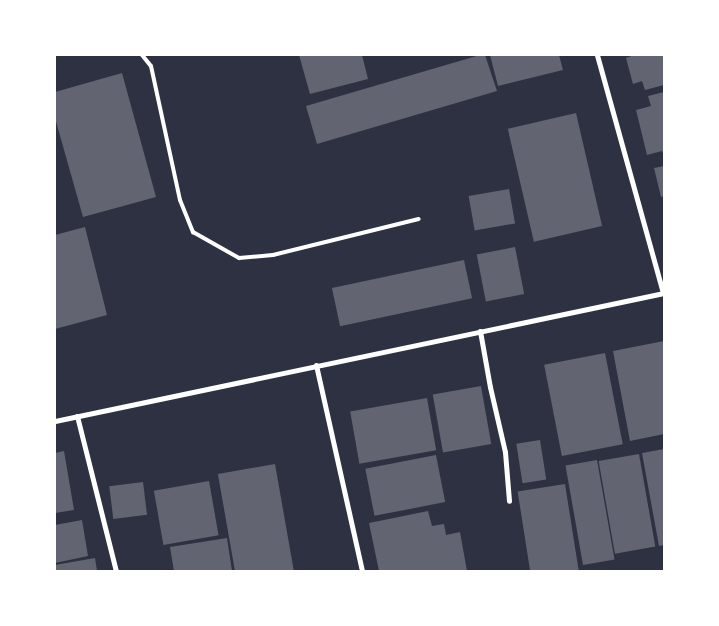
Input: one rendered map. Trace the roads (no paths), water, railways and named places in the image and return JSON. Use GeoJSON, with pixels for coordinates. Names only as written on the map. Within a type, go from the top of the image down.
{"type":"FeatureCollection","features":[{"type":"Feature","properties":{"kind":"street"},"geometry":{"type":"LineString","coordinates":[[55,421],[664,293],[597,55]]}},
{"type":"Feature","properties":{"kind":"street"},"geometry":{"type":"LineString","coordinates":[[480,331],[490,387],[505,452],[509,502]]}},
{"type":"Feature","properties":{"kind":"street"},"geometry":{"type":"LineString","coordinates":[[316,365],[362,571]]}},
{"type":"Feature","properties":{"kind":"street"},"geometry":{"type":"LineString","coordinates":[[77,416],[116,571]]}},
{"type":"Feature","properties":{"kind":"lane"},"geometry":{"type":"LineString","coordinates":[[142,55],[151,66],[180,200],[194,232],[239,258],[273,255],[419,219]]}}]}
